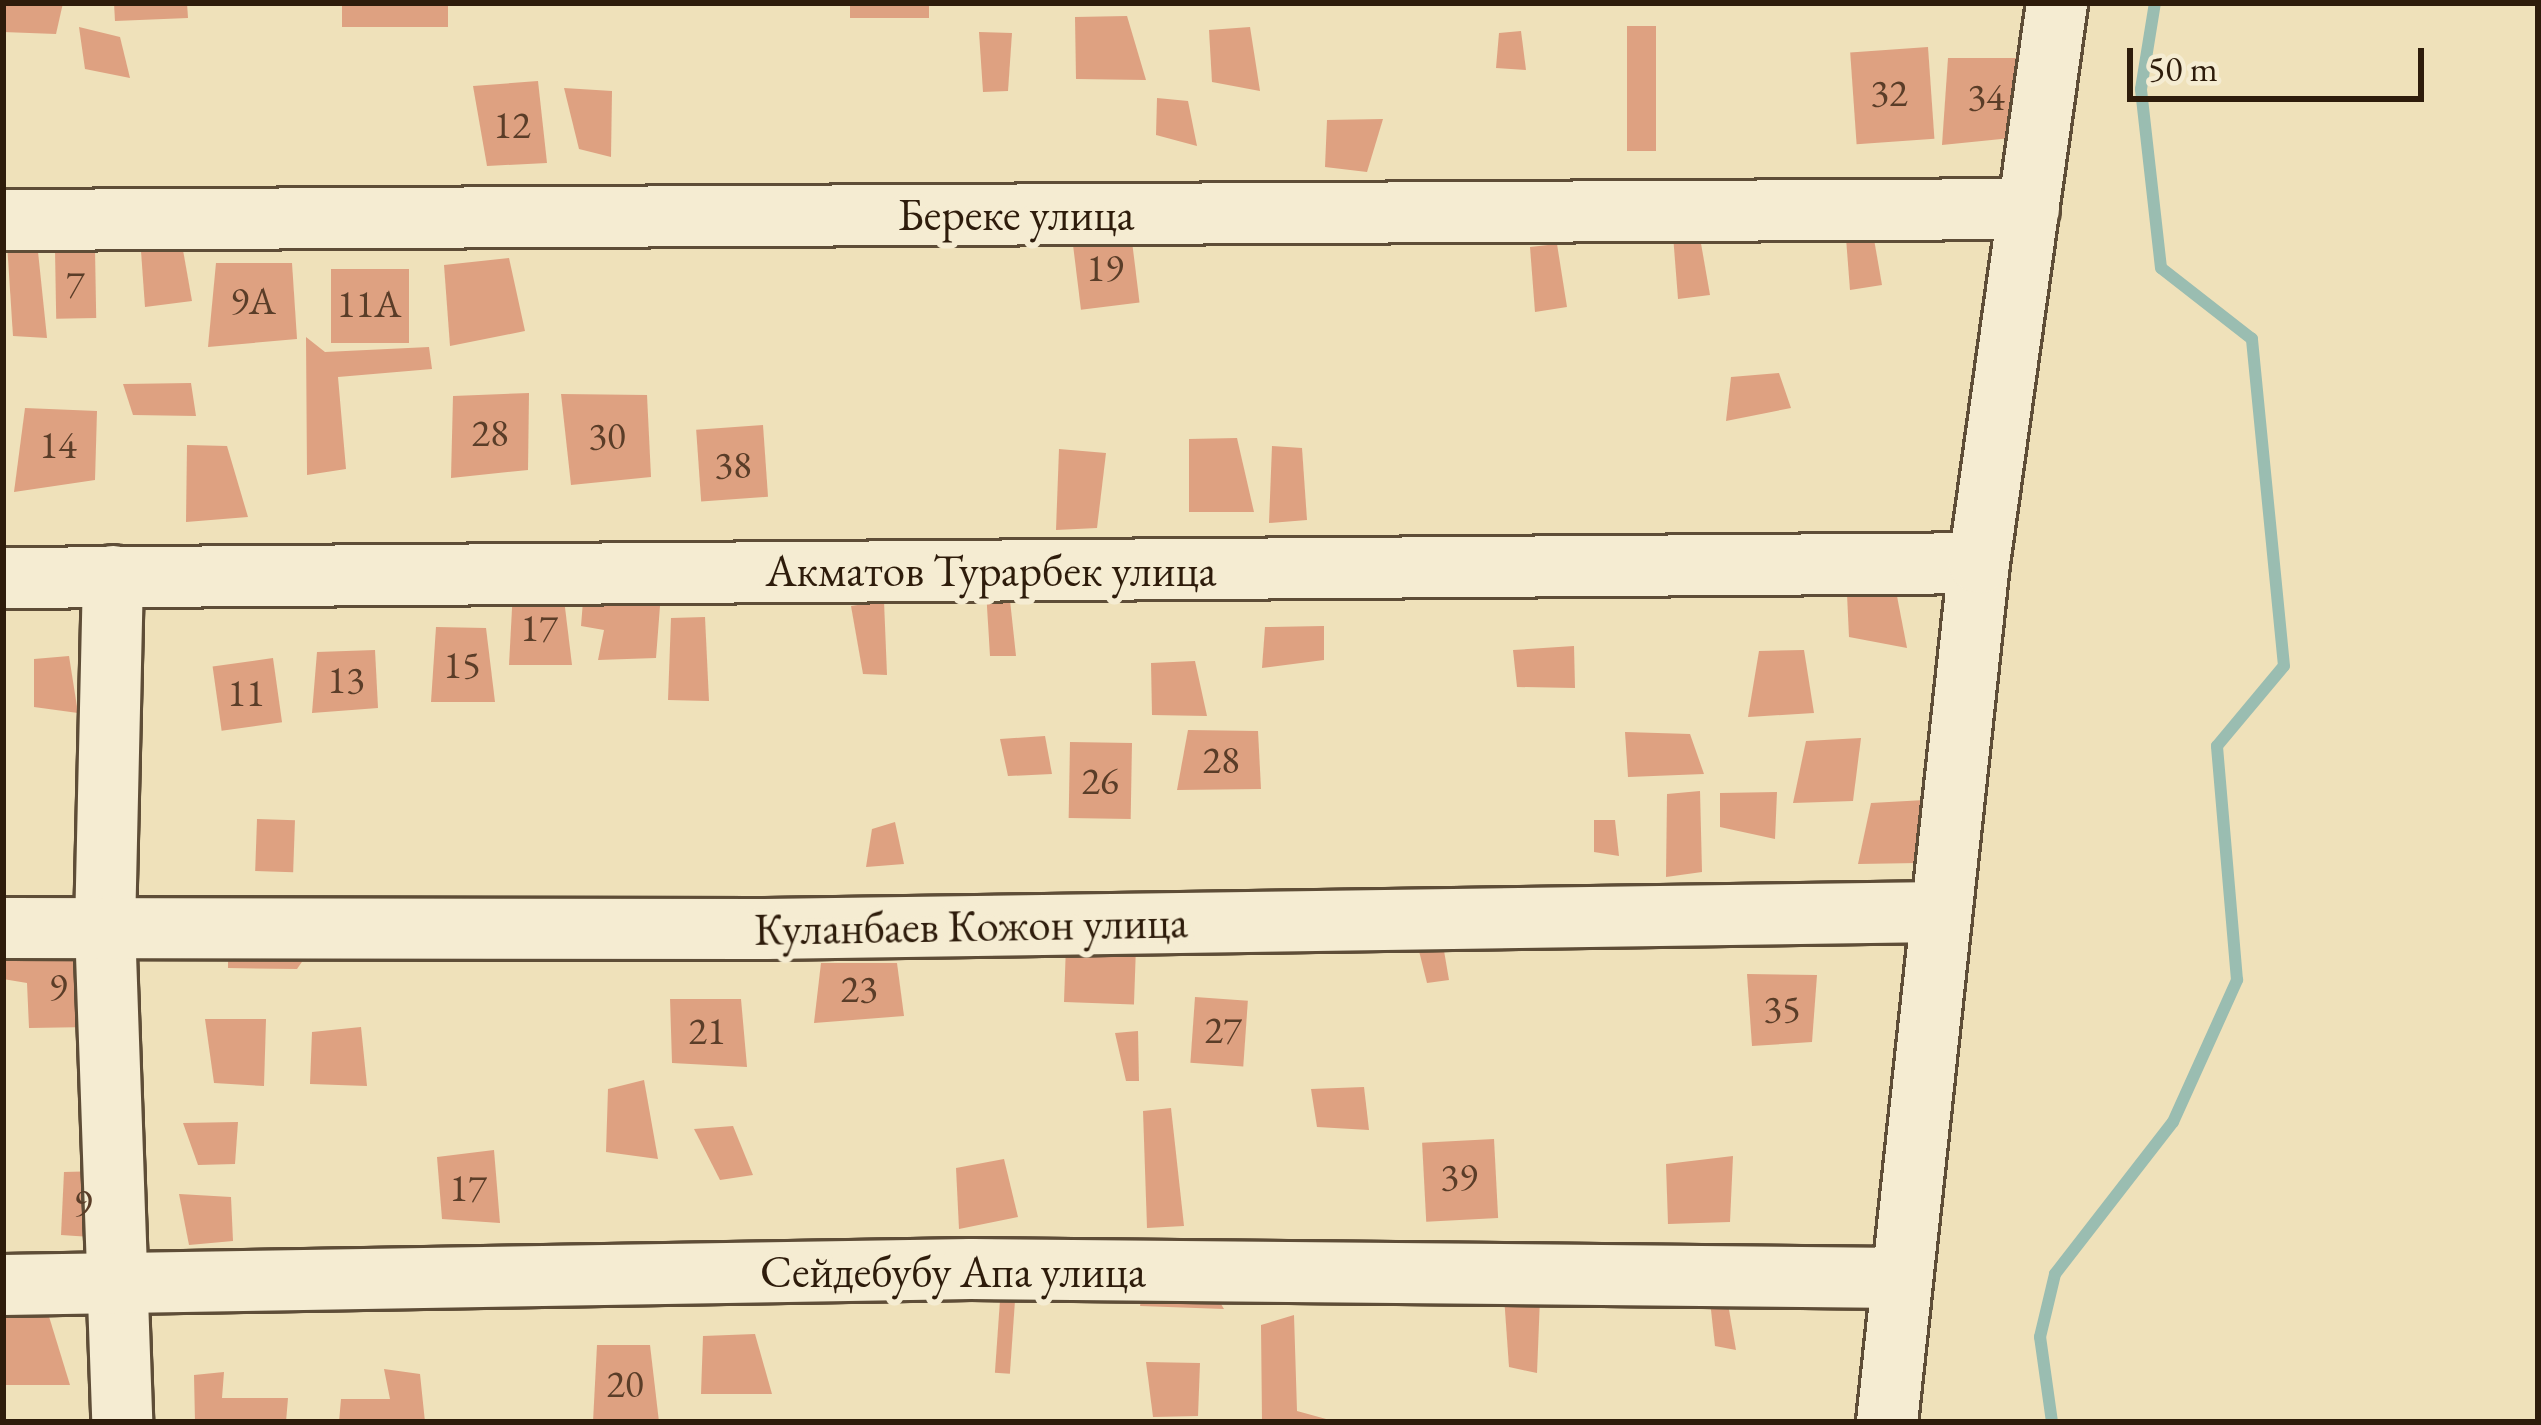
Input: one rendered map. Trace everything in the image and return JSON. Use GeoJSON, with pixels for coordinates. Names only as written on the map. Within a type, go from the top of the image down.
{"type":"FeatureCollection","features":[{"type":"Feature","properties":{"kind":"street"},"geometry":{"type":"LineString","coordinates":[[1887,1422],[1979,563],[2057,3]]}},
{"type":"Feature","properties":{"kind":"street","name":"Береке улица"},"geometry":{"type":"LineString","coordinates":[[3,220],[2029,209]]}},
{"type":"Feature","properties":{"kind":"street","name":"Акматов Турарбек улица"},"geometry":{"type":"LineString","coordinates":[[3,578],[1979,563]]}},
{"type":"Feature","properties":{"kind":"street"},"geometry":{"type":"LineString","coordinates":[[113,576],[105,926],[113,1285],[122,1422]]}},
{"type":"Feature","properties":{"kind":"street","name":"Куланбаев Кожон улица"},"geometry":{"type":"LineString","coordinates":[[3,928],[766,929],[1940,912]]}},
{"type":"Feature","properties":{"kind":"street","name":"Сейдебубу Апа улица"},"geometry":{"type":"LineString","coordinates":[[3,1285],[970,1269],[1902,1278]]}},
{"type":"Feature","properties":{"kind":"building"},"geometry":{"type":"Polygon","coordinates":[[[3,3],[63,3],[56,34],[3,32],[3,3]]]}},
{"type":"Feature","properties":{"kind":"building"},"geometry":{"type":"Polygon","coordinates":[[[114,3],[187,3],[188,18],[115,21],[114,3]]]}},
{"type":"Feature","properties":{"kind":"building"},"geometry":{"type":"Polygon","coordinates":[[[342,3],[448,3],[448,27],[342,27],[342,3]]]}},
{"type":"Feature","properties":{"kind":"building"},"geometry":{"type":"Polygon","coordinates":[[[850,3],[929,3],[929,18],[850,18],[850,3]]]}},
{"type":"Feature","properties":{"kind":"building"},"geometry":{"type":"Polygon","coordinates":[[[1127,16],[1146,80],[1076,79],[1075,17],[1127,16]]]}},
{"type":"Feature","properties":{"kind":"building"},"geometry":{"type":"Polygon","coordinates":[[[1627,26],[1656,26],[1656,151],[1627,151],[1627,26]]]}},
{"type":"Feature","properties":{"kind":"building"},"geometry":{"type":"Polygon","coordinates":[[[79,27],[120,37],[130,78],[85,69],[79,27]]]}},
{"type":"Feature","properties":{"kind":"building"},"geometry":{"type":"Polygon","coordinates":[[[1250,27],[1260,91],[1212,82],[1209,30],[1250,27]]]}},
{"type":"Feature","properties":{"kind":"building"},"geometry":{"type":"Polygon","coordinates":[[[1521,31],[1526,70],[1496,68],[1499,33],[1521,31]]]}},
{"type":"Feature","properties":{"kind":"building"},"geometry":{"type":"Polygon","coordinates":[[[979,32],[1012,33],[1008,91],[983,92],[979,32]]]}},
{"type":"Feature","properties":{"kind":"building"},"geometry":{"type":"Polygon","coordinates":[[[1928,47],[1934,139],[1857,144],[1850,52],[1928,47]]]}},
{"type":"Feature","properties":{"kind":"building"},"geometry":{"type":"Polygon","coordinates":[[[1948,58],[2022,58],[2031,136],[1942,145],[1948,58]]]}},
{"type":"Feature","properties":{"kind":"building"},"geometry":{"type":"Polygon","coordinates":[[[538,81],[547,163],[487,166],[473,86],[538,81]]]}},
{"type":"Feature","properties":{"kind":"building"},"geometry":{"type":"Polygon","coordinates":[[[564,88],[612,91],[611,157],[579,149],[564,88]]]}},
{"type":"Feature","properties":{"kind":"building"},"geometry":{"type":"Polygon","coordinates":[[[1157,98],[1188,101],[1197,146],[1156,135],[1157,98]]]}},
{"type":"Feature","properties":{"kind":"building"},"geometry":{"type":"Polygon","coordinates":[[[1383,119],[1367,172],[1325,167],[1327,120],[1383,119]]]}},
{"type":"Feature","properties":{"kind":"building"},"geometry":{"type":"Polygon","coordinates":[[[1871,222],[1882,285],[1850,290],[1845,225],[1871,222]]]}},
{"type":"Feature","properties":{"kind":"building"},"geometry":{"type":"Polygon","coordinates":[[[1699,232],[1710,295],[1678,299],[1673,235],[1699,232]]]}},
{"type":"Feature","properties":{"kind":"building"},"geometry":{"type":"Polygon","coordinates":[[[180,233],[192,301],[145,307],[140,237],[180,233]]]}},
{"type":"Feature","properties":{"kind":"building"},"geometry":{"type":"Polygon","coordinates":[[[1131,233],[1140,302],[1081,310],[1072,240],[1131,233]]]}},
{"type":"Feature","properties":{"kind":"building"},"geometry":{"type":"Polygon","coordinates":[[[37,242],[47,338],[13,336],[7,243],[37,242]]]}},
{"type":"Feature","properties":{"kind":"building"},"geometry":{"type":"Polygon","coordinates":[[[1557,244],[1567,307],[1535,312],[1530,247],[1557,244]]]}},
{"type":"Feature","properties":{"kind":"building"},"geometry":{"type":"Polygon","coordinates":[[[95,249],[96,318],[56,319],[55,250],[95,249]]]}},
{"type":"Feature","properties":{"kind":"building"},"geometry":{"type":"Polygon","coordinates":[[[509,258],[525,331],[450,346],[444,265],[509,258]]]}},
{"type":"Feature","properties":{"kind":"building"},"geometry":{"type":"Polygon","coordinates":[[[216,263],[292,263],[297,339],[208,347],[216,263]]]}},
{"type":"Feature","properties":{"kind":"building"},"geometry":{"type":"Polygon","coordinates":[[[331,269],[409,269],[409,343],[331,343],[331,269]]]}},
{"type":"Feature","properties":{"kind":"building"},"geometry":{"type":"Polygon","coordinates":[[[306,337],[325,352],[429,347],[432,369],[338,377],[346,469],[307,475],[306,337]]]}},
{"type":"Feature","properties":{"kind":"building"},"geometry":{"type":"Polygon","coordinates":[[[1779,373],[1791,408],[1726,421],[1731,377],[1779,373]]]}},
{"type":"Feature","properties":{"kind":"building"},"geometry":{"type":"Polygon","coordinates":[[[191,383],[196,416],[133,415],[123,384],[191,383]]]}},
{"type":"Feature","properties":{"kind":"building"},"geometry":{"type":"Polygon","coordinates":[[[529,393],[528,470],[451,478],[453,396],[529,393]]]}},
{"type":"Feature","properties":{"kind":"building"},"geometry":{"type":"Polygon","coordinates":[[[561,394],[647,395],[651,477],[571,485],[561,394]]]}},
{"type":"Feature","properties":{"kind":"building"},"geometry":{"type":"Polygon","coordinates":[[[25,408],[97,411],[95,480],[14,492],[25,408]]]}},
{"type":"Feature","properties":{"kind":"building"},"geometry":{"type":"Polygon","coordinates":[[[763,425],[768,497],[701,501],[696,430],[763,425]]]}},
{"type":"Feature","properties":{"kind":"building"},"geometry":{"type":"Polygon","coordinates":[[[1237,438],[1254,512],[1189,512],[1189,439],[1237,438]]]}},
{"type":"Feature","properties":{"kind":"building"},"geometry":{"type":"Polygon","coordinates":[[[187,445],[227,446],[248,517],[186,522],[187,445]]]}},
{"type":"Feature","properties":{"kind":"building"},"geometry":{"type":"Polygon","coordinates":[[[1272,446],[1302,448],[1307,520],[1269,523],[1272,446]]]}},
{"type":"Feature","properties":{"kind":"building"},"geometry":{"type":"Polygon","coordinates":[[[1059,449],[1106,453],[1097,528],[1056,530],[1059,449]]]}},
{"type":"Feature","properties":{"kind":"building"},"geometry":{"type":"Polygon","coordinates":[[[513,590],[563,591],[572,665],[509,665],[513,590]]]}},
{"type":"Feature","properties":{"kind":"building"},"geometry":{"type":"Polygon","coordinates":[[[986,590],[1009,591],[1016,656],[990,656],[986,590]]]}},
{"type":"Feature","properties":{"kind":"building"},"geometry":{"type":"Polygon","coordinates":[[[1896,591],[1907,648],[1849,637],[1847,594],[1896,591]]]}},
{"type":"Feature","properties":{"kind":"building"},"geometry":{"type":"Polygon","coordinates":[[[661,593],[656,658],[598,660],[604,630],[581,626],[583,601],[661,593]]]}},
{"type":"Feature","properties":{"kind":"building"},"geometry":{"type":"Polygon","coordinates":[[[884,601],[887,675],[863,674],[851,606],[884,601]]]}},
{"type":"Feature","properties":{"kind":"building"},"geometry":{"type":"Polygon","coordinates":[[[705,617],[709,701],[668,700],[671,618],[705,617]]]}},
{"type":"Feature","properties":{"kind":"building"},"geometry":{"type":"Polygon","coordinates":[[[1324,626],[1324,660],[1262,668],[1265,627],[1324,626]]]}},
{"type":"Feature","properties":{"kind":"building"},"geometry":{"type":"Polygon","coordinates":[[[436,627],[486,628],[495,702],[431,702],[436,627]]]}},
{"type":"Feature","properties":{"kind":"building"},"geometry":{"type":"Polygon","coordinates":[[[1574,646],[1575,688],[1517,687],[1513,650],[1574,646]]]}},
{"type":"Feature","properties":{"kind":"building"},"geometry":{"type":"Polygon","coordinates":[[[375,650],[378,708],[312,713],[317,652],[375,650]]]}},
{"type":"Feature","properties":{"kind":"building"},"geometry":{"type":"Polygon","coordinates":[[[1804,650],[1814,713],[1748,717],[1759,651],[1804,650]]]}},
{"type":"Feature","properties":{"kind":"building"},"geometry":{"type":"Polygon","coordinates":[[[69,656],[78,713],[34,707],[34,659],[69,656]]]}},
{"type":"Feature","properties":{"kind":"building"},"geometry":{"type":"Polygon","coordinates":[[[273,658],[282,722],[222,731],[213,666],[273,658]]]}},
{"type":"Feature","properties":{"kind":"building"},"geometry":{"type":"Polygon","coordinates":[[[1195,661],[1207,716],[1152,715],[1151,663],[1195,661]]]}},
{"type":"Feature","properties":{"kind":"building"},"geometry":{"type":"Polygon","coordinates":[[[1188,730],[1258,731],[1261,789],[1177,790],[1188,730]]]}},
{"type":"Feature","properties":{"kind":"building"},"geometry":{"type":"Polygon","coordinates":[[[1625,732],[1690,734],[1704,774],[1628,777],[1625,732]]]}},
{"type":"Feature","properties":{"kind":"building"},"geometry":{"type":"Polygon","coordinates":[[[1045,736],[1052,774],[1008,776],[1000,739],[1045,736]]]}},
{"type":"Feature","properties":{"kind":"building"},"geometry":{"type":"Polygon","coordinates":[[[1861,738],[1853,801],[1793,803],[1806,741],[1861,738]]]}},
{"type":"Feature","properties":{"kind":"building"},"geometry":{"type":"Polygon","coordinates":[[[1070,742],[1132,743],[1131,819],[1069,818],[1070,742]]]}},
{"type":"Feature","properties":{"kind":"building"},"geometry":{"type":"Polygon","coordinates":[[[1700,791],[1702,872],[1666,877],[1667,794],[1700,791]]]}},
{"type":"Feature","properties":{"kind":"building"},"geometry":{"type":"Polygon","coordinates":[[[1777,792],[1775,839],[1720,827],[1720,793],[1777,792]]]}},
{"type":"Feature","properties":{"kind":"building"},"geometry":{"type":"Polygon","coordinates":[[[1925,800],[1918,863],[1858,864],[1871,803],[1925,800]]]}},
{"type":"Feature","properties":{"kind":"building"},"geometry":{"type":"Polygon","coordinates":[[[257,819],[295,820],[293,872],[255,871],[257,819]]]}},
{"type":"Feature","properties":{"kind":"building"},"geometry":{"type":"Polygon","coordinates":[[[1594,820],[1615,820],[1619,856],[1594,852],[1594,820]]]}},
{"type":"Feature","properties":{"kind":"building"},"geometry":{"type":"Polygon","coordinates":[[[895,822],[904,864],[866,867],[872,829],[895,822]]]}},
{"type":"Feature","properties":{"kind":"building"},"geometry":{"type":"Polygon","coordinates":[[[1441,933],[1449,980],[1427,983],[1415,935],[1441,933]]]}},
{"type":"Feature","properties":{"kind":"building"},"geometry":{"type":"Polygon","coordinates":[[[81,943],[91,1027],[29,1028],[27,983],[3,979],[3,949],[81,943]]]}},
{"type":"Feature","properties":{"kind":"building"},"geometry":{"type":"Polygon","coordinates":[[[1066,945],[1136,947],[1134,1004],[1064,1002],[1066,945]]]}},
{"type":"Feature","properties":{"kind":"building"},"geometry":{"type":"Polygon","coordinates":[[[308,953],[297,969],[228,968],[228,954],[308,953]]]}},
{"type":"Feature","properties":{"kind":"building"},"geometry":{"type":"Polygon","coordinates":[[[821,963],[897,963],[904,1016],[814,1023],[821,963]]]}},
{"type":"Feature","properties":{"kind":"building"},"geometry":{"type":"Polygon","coordinates":[[[1747,974],[1817,975],[1812,1042],[1752,1046],[1747,974]]]}},
{"type":"Feature","properties":{"kind":"building"},"geometry":{"type":"Polygon","coordinates":[[[1195,997],[1248,1001],[1243,1067],[1190,1063],[1195,997]]]}},
{"type":"Feature","properties":{"kind":"building"},"geometry":{"type":"Polygon","coordinates":[[[670,999],[741,999],[747,1067],[672,1063],[670,999]]]}},
{"type":"Feature","properties":{"kind":"building"},"geometry":{"type":"Polygon","coordinates":[[[205,1019],[266,1019],[264,1086],[214,1083],[205,1019]]]}},
{"type":"Feature","properties":{"kind":"building"},"geometry":{"type":"Polygon","coordinates":[[[361,1027],[367,1086],[310,1084],[312,1032],[361,1027]]]}},
{"type":"Feature","properties":{"kind":"building"},"geometry":{"type":"Polygon","coordinates":[[[1138,1031],[1139,1081],[1126,1081],[1115,1033],[1138,1031]]]}},
{"type":"Feature","properties":{"kind":"building"},"geometry":{"type":"Polygon","coordinates":[[[644,1080],[658,1159],[606,1152],[608,1089],[644,1080]]]}},
{"type":"Feature","properties":{"kind":"building"},"geometry":{"type":"Polygon","coordinates":[[[1364,1087],[1369,1130],[1317,1127],[1311,1089],[1364,1087]]]}},
{"type":"Feature","properties":{"kind":"building"},"geometry":{"type":"Polygon","coordinates":[[[1171,1108],[1184,1226],[1147,1228],[1143,1111],[1171,1108]]]}},
{"type":"Feature","properties":{"kind":"building"},"geometry":{"type":"Polygon","coordinates":[[[238,1122],[235,1164],[198,1165],[183,1123],[238,1122]]]}},
{"type":"Feature","properties":{"kind":"building"},"geometry":{"type":"Polygon","coordinates":[[[733,1126],[753,1175],[720,1180],[694,1129],[733,1126]]]}},
{"type":"Feature","properties":{"kind":"building"},"geometry":{"type":"Polygon","coordinates":[[[1494,1139],[1498,1218],[1426,1222],[1422,1143],[1494,1139]]]}},
{"type":"Feature","properties":{"kind":"building"},"geometry":{"type":"Polygon","coordinates":[[[494,1150],[500,1223],[442,1219],[437,1157],[494,1150]]]}},
{"type":"Feature","properties":{"kind":"building"},"geometry":{"type":"Polygon","coordinates":[[[1733,1156],[1730,1222],[1668,1224],[1666,1164],[1733,1156]]]}},
{"type":"Feature","properties":{"kind":"building"},"geometry":{"type":"Polygon","coordinates":[[[1004,1159],[1018,1217],[959,1229],[956,1168],[1004,1159]]]}},
{"type":"Feature","properties":{"kind":"building"},"geometry":{"type":"Polygon","coordinates":[[[100,1171],[106,1238],[61,1235],[64,1172],[100,1171]]]}},
{"type":"Feature","properties":{"kind":"building"},"geometry":{"type":"Polygon","coordinates":[[[179,1194],[231,1197],[233,1241],[189,1245],[179,1194]]]}},
{"type":"Feature","properties":{"kind":"building"},"geometry":{"type":"Polygon","coordinates":[[[1144,1282],[1215,1294],[1224,1309],[1140,1306],[1144,1282]]]}},
{"type":"Feature","properties":{"kind":"building"},"geometry":{"type":"Polygon","coordinates":[[[1504,1296],[1540,1298],[1537,1373],[1509,1367],[1504,1296]]]}},
{"type":"Feature","properties":{"kind":"building"},"geometry":{"type":"Polygon","coordinates":[[[1727,1298],[1736,1350],[1715,1346],[1710,1301],[1727,1298]]]}},
{"type":"Feature","properties":{"kind":"building"},"geometry":{"type":"Polygon","coordinates":[[[1000,1300],[1015,1301],[1010,1374],[995,1373],[1000,1300]]]}},
{"type":"Feature","properties":{"kind":"building"},"geometry":{"type":"Polygon","coordinates":[[[3,1307],[47,1310],[70,1385],[3,1385],[3,1307]]]}},
{"type":"Feature","properties":{"kind":"building"},"geometry":{"type":"Polygon","coordinates":[[[1294,1315],[1297,1411],[1337,1422],[1262,1422],[1261,1325],[1294,1315]]]}},
{"type":"Feature","properties":{"kind":"building"},"geometry":{"type":"Polygon","coordinates":[[[755,1334],[772,1394],[701,1394],[703,1336],[755,1334]]]}},
{"type":"Feature","properties":{"kind":"building"},"geometry":{"type":"Polygon","coordinates":[[[597,1345],[650,1345],[659,1422],[593,1422],[597,1345]]]}},
{"type":"Feature","properties":{"kind":"building"},"geometry":{"type":"Polygon","coordinates":[[[1146,1362],[1200,1363],[1198,1416],[1153,1417],[1146,1362]]]}},
{"type":"Feature","properties":{"kind":"building"},"geometry":{"type":"Polygon","coordinates":[[[384,1369],[420,1374],[425,1422],[339,1422],[341,1399],[390,1399],[384,1369]]]}},
{"type":"Feature","properties":{"kind":"building"},"geometry":{"type":"Polygon","coordinates":[[[224,1372],[222,1398],[288,1398],[286,1422],[195,1422],[194,1375],[224,1372]]]}},
{"type":"Feature","properties":{"kind":"waterway"},"geometry":{"type":"LineString","coordinates":[[2052,1422],[2040,1337],[2055,1274],[2173,1122],[2237,980],[2217,746],[2284,666],[2252,339],[2161,268],[2141,89],[2155,3]]}}]}
